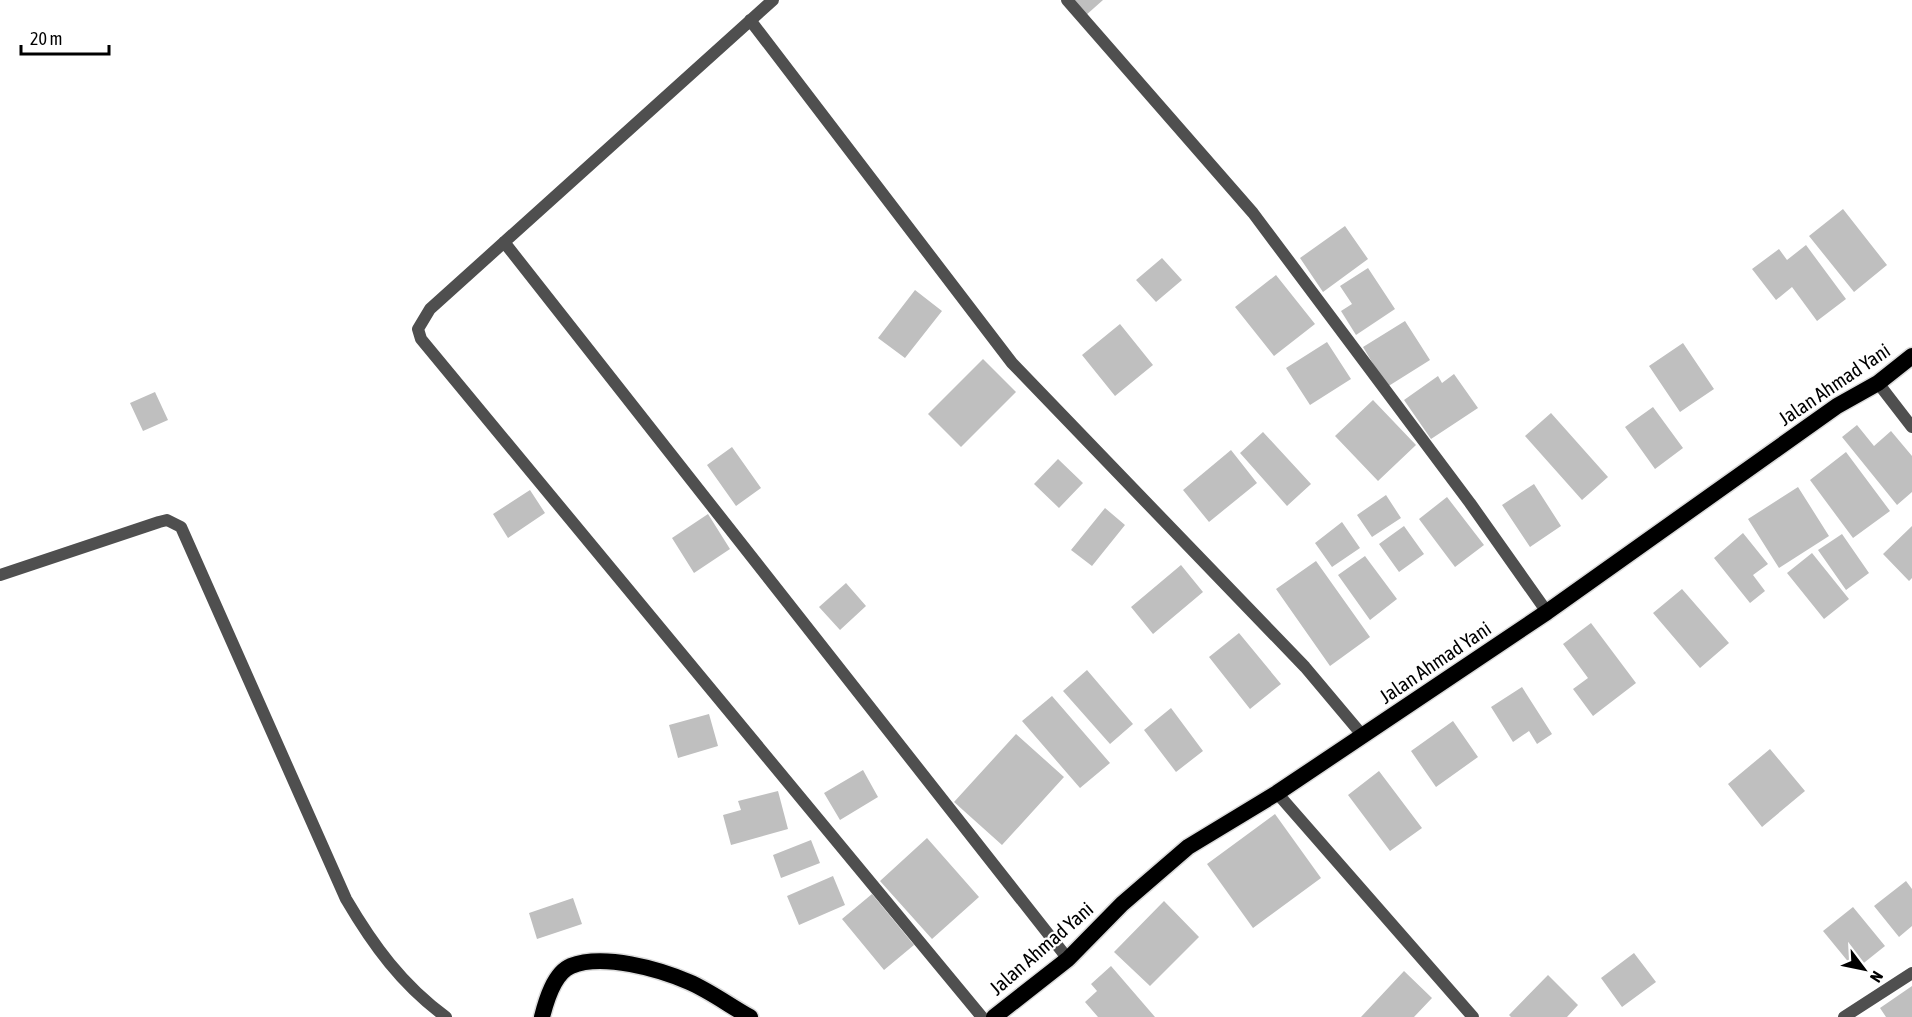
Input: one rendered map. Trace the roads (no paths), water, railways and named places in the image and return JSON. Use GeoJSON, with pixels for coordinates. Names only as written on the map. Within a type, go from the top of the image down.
{"type":"FeatureCollection","features":[{"type":"Feature","properties":{"kind":"highway","name":"Jalan Ahmad Yani"},"geometry":{"type":"LineString","coordinates":[[999,1015],[1068,959],[1122,904],[1188,847],[1277,793],[1547,612],[1838,406],[1878,383],[1912,356]]}},
{"type":"Feature","properties":{"kind":"highway"},"geometry":{"type":"LineString","coordinates":[[542,1017],[546,1001],[561,973],[571,966],[604,961],[628,964],[689,982],[750,1017]]}},
{"type":"Feature","properties":{"kind":"street"},"geometry":{"type":"LineString","coordinates":[[773,0],[430,309],[418,329],[421,339],[982,1017]]}},
{"type":"Feature","properties":{"kind":"street"},"geometry":{"type":"LineString","coordinates":[[1067,0],[1253,213],[1470,503],[1547,612]]}},
{"type":"Feature","properties":{"kind":"street"},"geometry":{"type":"LineString","coordinates":[[750,20],[1012,363],[1305,668],[1363,736]]}},
{"type":"Feature","properties":{"kind":"street"},"geometry":{"type":"LineString","coordinates":[[504,242],[1068,959]]}},
{"type":"Feature","properties":{"kind":"street"},"geometry":{"type":"LineString","coordinates":[[1878,383],[1912,427]]}},
{"type":"Feature","properties":{"kind":"street"},"geometry":{"type":"LineString","coordinates":[[0,575],[159,522],[167,520],[181,527],[346,898],[370,940],[394,972],[425,1002],[446,1017]]}},
{"type":"Feature","properties":{"kind":"street"},"geometry":{"type":"LineString","coordinates":[[1277,793],[1473,1017]]}},
{"type":"Feature","properties":{"kind":"street"},"geometry":{"type":"LineString","coordinates":[[1844,1017],[1912,973]]}}]}
